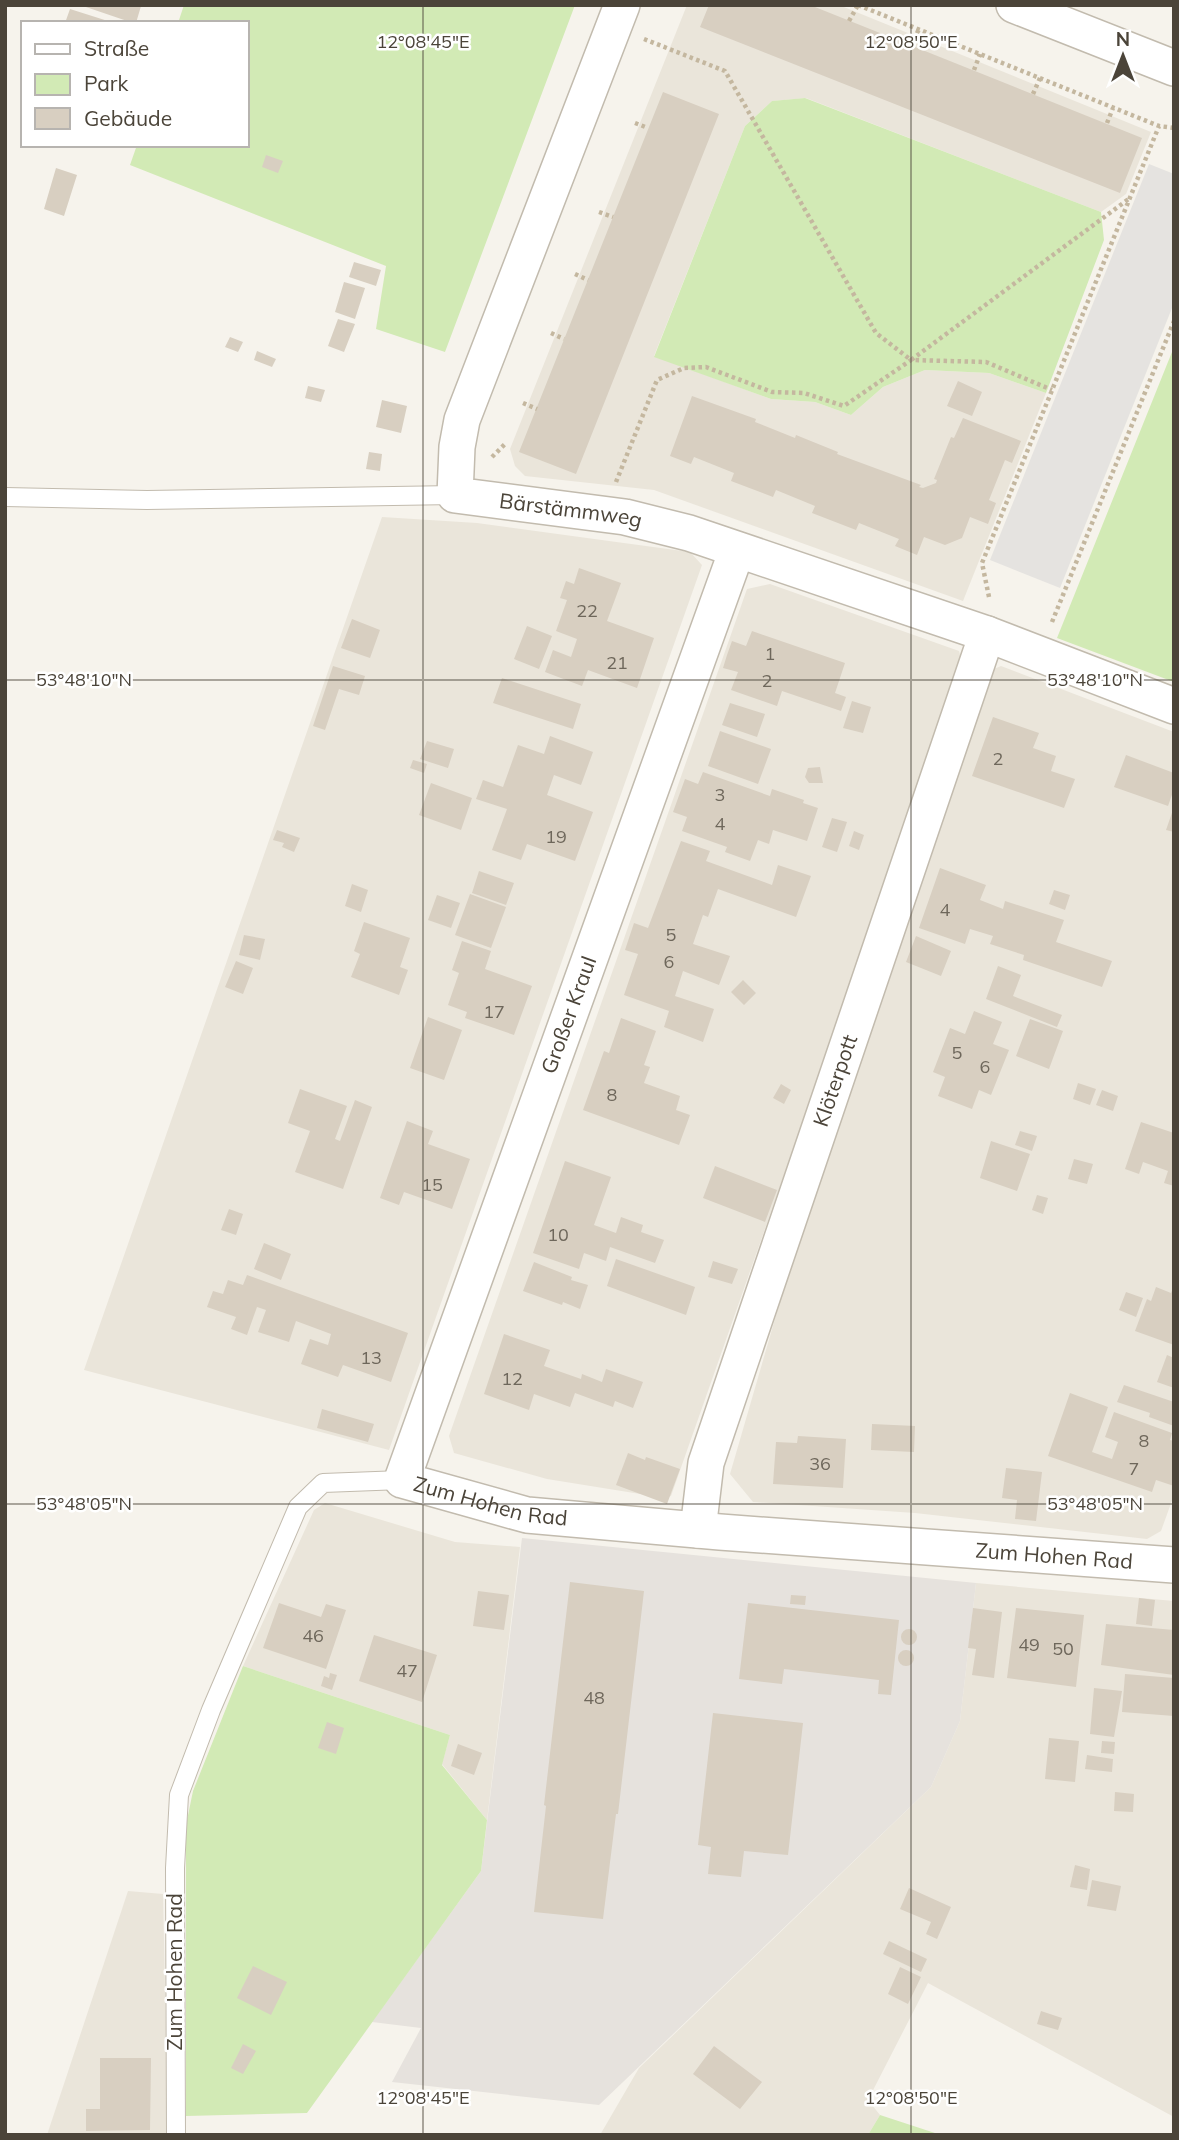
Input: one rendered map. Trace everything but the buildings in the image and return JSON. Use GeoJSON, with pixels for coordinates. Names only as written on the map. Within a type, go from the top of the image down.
{"type":"FeatureCollection","features":[{"type":"Feature","properties":{"kind":"street"},"geometry":{"type":"LineString","coordinates":[[1014,5],[1174,68]]}},
{"type":"Feature","properties":{"kind":"street"},"geometry":{"type":"LineString","coordinates":[[455,495],[457,447],[462,420],[617,16]]}},
{"type":"Feature","properties":{"kind":"street","name":"Bärstämmweg"},"geometry":{"type":"LineString","coordinates":[[455,495],[625,517],[689,533],[993,637],[1174,706]]}},
{"type":"Feature","properties":{"kind":"street","name":"Großer Kraul"},"geometry":{"type":"LineString","coordinates":[[402,1480],[737,550]]}},
{"type":"Feature","properties":{"kind":"street","name":"Klöterpott"},"geometry":{"type":"LineString","coordinates":[[698,1530],[706,1463],[993,637]]}},
{"type":"Feature","properties":{"kind":"street","name":"Zum Hohen Rad"},"geometry":{"type":"LineString","coordinates":[[402,1480],[527,1515],[1174,1564]]}},
{"type":"Feature","properties":{"kind":"lane"},"geometry":{"type":"LineString","coordinates":[[5,497],[147,500],[455,495]]}},
{"type":"Feature","properties":{"kind":"lane","name":"Zum Hohen Rad"},"geometry":{"type":"LineString","coordinates":[[176,2135],[175,1868],[179,1795],[211,1710],[298,1507],[323,1483],[402,1480]]}},
{"type":"Feature","properties":{"kind":"path"},"geometry":{"type":"LineString","coordinates":[[849,21],[858,5],[1159,126],[1174,128]]}},
{"type":"Feature","properties":{"kind":"path"},"geometry":{"type":"LineString","coordinates":[[617,16],[725,71],[876,333],[911,360],[986,362],[1052,390]]}},
{"type":"Feature","properties":{"kind":"path"},"geometry":{"type":"LineString","coordinates":[[911,46],[919,30]]}},
{"type":"Feature","properties":{"kind":"path"},"geometry":{"type":"LineString","coordinates":[[974,71],[981,54]]}},
{"type":"Feature","properties":{"kind":"path"},"geometry":{"type":"LineString","coordinates":[[1033,94],[1040,78]]}},
{"type":"Feature","properties":{"kind":"path"},"geometry":{"type":"LineString","coordinates":[[1107,123],[1113,108]]}},
{"type":"Feature","properties":{"kind":"path"},"geometry":{"type":"LineString","coordinates":[[635,123],[648,128]]}},
{"type":"Feature","properties":{"kind":"path"},"geometry":{"type":"LineString","coordinates":[[993,637],[982,562],[1159,126]]}},
{"type":"Feature","properties":{"kind":"path"},"geometry":{"type":"LineString","coordinates":[[612,492],[657,380],[684,368],[706,367],[772,392],[804,393],[844,406],[911,360],[1130,198]]}},
{"type":"Feature","properties":{"kind":"path"},"geometry":{"type":"LineString","coordinates":[[599,212],[613,217]]}},
{"type":"Feature","properties":{"kind":"path"},"geometry":{"type":"LineString","coordinates":[[575,274],[588,280]]}},
{"type":"Feature","properties":{"kind":"path"},"geometry":{"type":"LineString","coordinates":[[1039,654],[1174,321]]}},
{"type":"Feature","properties":{"kind":"path"},"geometry":{"type":"LineString","coordinates":[[551,333],[564,339]]}},
{"type":"Feature","properties":{"kind":"path"},"geometry":{"type":"LineString","coordinates":[[523,403],[537,409]]}},
{"type":"Feature","properties":{"kind":"shaded area"},"geometry":{"type":"Polygon","coordinates":[[[687,5],[839,5],[1151,132],[1126,194],[1101,212],[806,98],[772,101],[745,126],[654,356],[771,399],[815,402],[851,415],[883,387],[925,370],[989,373],[1046,393],[963,601],[654,490],[525,476],[515,466],[510,449],[687,5]]]}},
{"type":"Feature","properties":{"kind":"shaded area"},"geometry":{"type":"Polygon","coordinates":[[[1149,164],[1174,174],[1174,303],[1060,588],[990,560],[1149,164]]]}},
{"type":"Feature","properties":{"kind":"shaded area"},"geometry":{"type":"Polygon","coordinates":[[[382,517],[477,523],[690,552],[702,565],[389,1450],[84,1370],[382,517]]]}},
{"type":"Feature","properties":{"kind":"shaded area"},"geometry":{"type":"Polygon","coordinates":[[[770,584],[959,651],[963,666],[671,1496],[665,1498],[547,1479],[454,1453],[449,1436],[747,589],[770,584]]]}},
{"type":"Feature","properties":{"kind":"shaded area"},"geometry":{"type":"Polygon","coordinates":[[[1001,666],[1174,732],[1174,1495],[1161,1531],[1147,1539],[915,1513],[753,1502],[730,1474],[838,1102],[987,672],[1001,666]]]}},
{"type":"Feature","properties":{"kind":"shaded area"},"geometry":{"type":"Polygon","coordinates":[[[325,1503],[455,1542],[520,1547],[487,1820],[442,1764],[450,1735],[243,1666],[314,1510],[325,1503]]]}},
{"type":"Feature","properties":{"kind":"shaded area"},"geometry":{"type":"Polygon","coordinates":[[[522,1538],[976,1583],[960,1721],[931,1787],[599,2105],[392,2082],[421,2028],[372,2022],[481,1871],[522,1538]]]}},
{"type":"Feature","properties":{"kind":"shaded area"},"geometry":{"type":"Polygon","coordinates":[[[976,1583],[1174,1601],[1174,2117],[928,1983],[868,2100],[880,2115],[868,2135],[600,2135],[639,2068],[931,1787],[960,1721],[976,1583]]]}},
{"type":"Feature","properties":{"kind":"shaded area"},"geometry":{"type":"Polygon","coordinates":[[[128,1891],[163,1894],[168,2133],[47,2135],[128,1891]]]}},
{"type":"Feature","properties":{"kind":"green space"},"geometry":{"type":"Polygon","coordinates":[[[184,5],[575,5],[445,352],[376,329],[386,266],[130,165],[136,147],[248,147],[248,21],[179,21],[184,5]]]}},
{"type":"Feature","properties":{"kind":"green space"},"geometry":{"type":"Polygon","coordinates":[[[805,98],[1101,212],[1104,240],[1046,393],[989,373],[925,370],[883,387],[851,415],[815,402],[771,399],[654,357],[745,126],[772,101],[805,98]]]}},
{"type":"Feature","properties":{"kind":"green space"},"geometry":{"type":"Polygon","coordinates":[[[1174,347],[1174,682],[1057,638],[1174,347]]]}},
{"type":"Feature","properties":{"kind":"green space"},"geometry":{"type":"Polygon","coordinates":[[[243,1666],[450,1735],[442,1765],[487,1820],[481,1871],[307,2113],[186,2116],[186,1825],[193,1791],[243,1666]]]}},
{"type":"Feature","properties":{"kind":"green space"},"geometry":{"type":"Polygon","coordinates":[[[880,2115],[941,2135],[868,2135],[880,2115]]]}}]}
